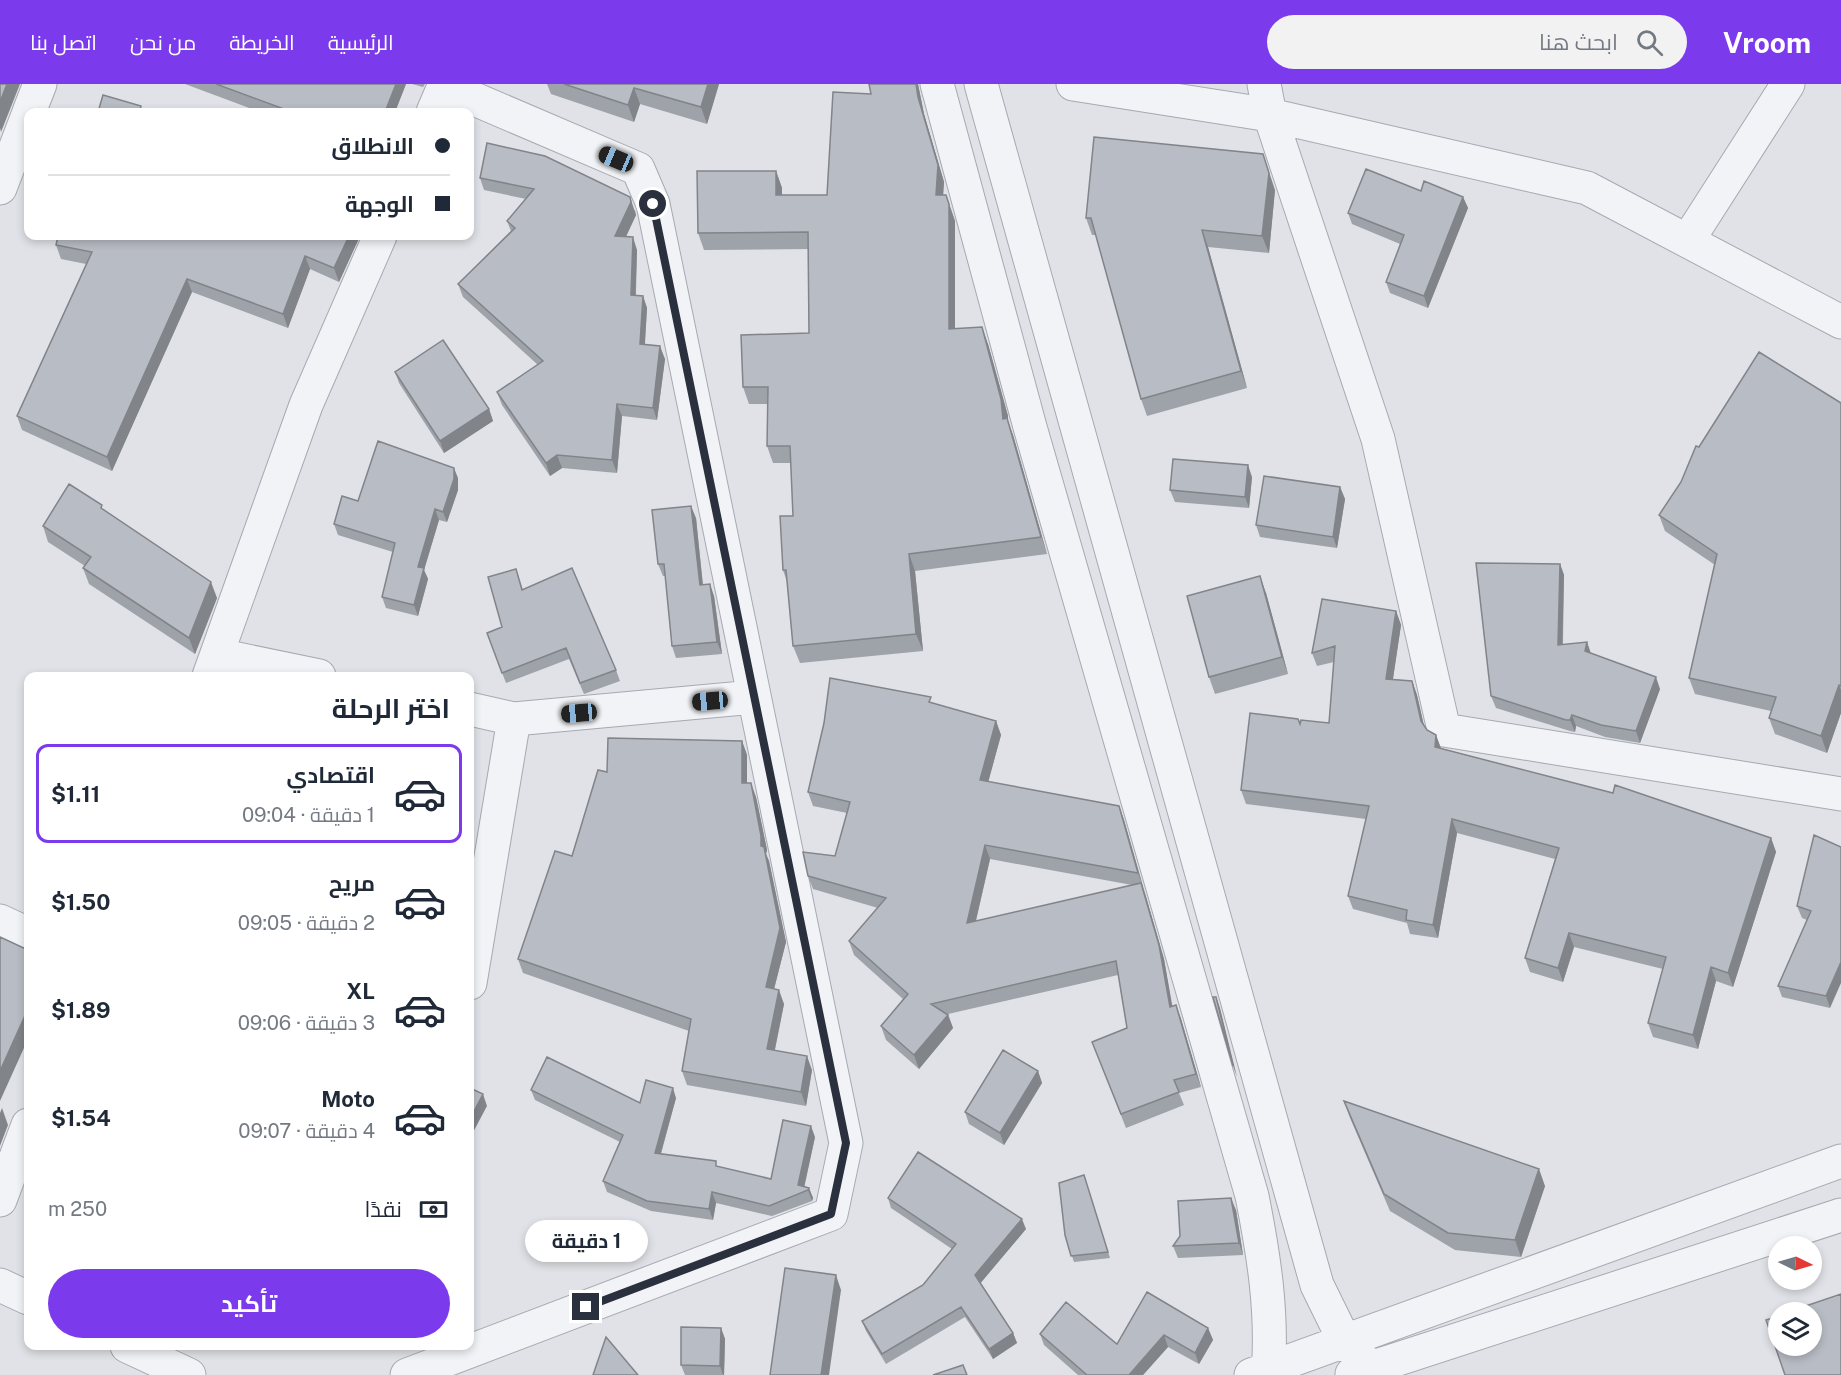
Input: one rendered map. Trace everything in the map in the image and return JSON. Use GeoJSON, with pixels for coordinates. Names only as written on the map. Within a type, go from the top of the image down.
{"type":"FeatureCollection","features":[{"type":"Feature","properties":{"kind":"street"},"geometry":{"type":"LineString","coordinates":[[31,108],[40,84]]}},
{"type":"Feature","properties":{"kind":"street"},"geometry":{"type":"LineString","coordinates":[[937,84],[1034,439],[1251,1196],[1267,1278],[1262,1373],[1344,1340],[1841,1161]]}},
{"type":"Feature","properties":{"kind":"street"},"geometry":{"type":"LineString","coordinates":[[981,84],[1317,1285],[1360,1371],[1841,1215]]}},
{"type":"Feature","properties":{"kind":"street"},"geometry":{"type":"LineString","coordinates":[[1073,84],[1267,99],[1587,188],[1841,322]]}},
{"type":"Feature","properties":{"kind":"street"},"geometry":{"type":"LineString","coordinates":[[1688,240],[1788,84]]}},
{"type":"Feature","properties":{"kind":"street"},"geometry":{"type":"LineString","coordinates":[[441,94],[638,169],[653,204],[846,1143],[831,1214],[474,1349]]}},
{"type":"Feature","properties":{"kind":"street"},"geometry":{"type":"LineString","coordinates":[[1267,99],[1378,439],[1444,730],[1841,794]]}},
{"type":"Feature","properties":{"kind":"street"},"geometry":{"type":"LineString","coordinates":[[0,188],[24,127]]}},
{"type":"Feature","properties":{"kind":"street"},"geometry":{"type":"LineString","coordinates":[[276,672],[214,666],[306,405],[378,240]]}},
{"type":"Feature","properties":{"kind":"street"},"geometry":{"type":"LineString","coordinates":[[474,710],[514,719],[754,697]]}},
{"type":"Feature","properties":{"kind":"street"},"geometry":{"type":"LineString","coordinates":[[474,959],[514,719]]}},
{"type":"Feature","properties":{"kind":"street"},"geometry":{"type":"LineString","coordinates":[[0,921],[24,932]]}},
{"type":"Feature","properties":{"kind":"street"},"geometry":{"type":"LineString","coordinates":[[0,1200],[24,1136]]}},
{"type":"Feature","properties":{"kind":"street"},"geometry":{"type":"LineString","coordinates":[[0,1285],[24,1296]]}},
{"type":"Feature","properties":{"kind":"street"},"geometry":{"type":"LineString","coordinates":[[136,1350],[189,1375]]}},
{"type":"Feature","properties":{"kind":"street"},"geometry":{"type":"LineString","coordinates":[[408,1350],[405,1375],[471,1350]]}},
{"type":"Feature","properties":{"kind":"building"},"geometry":{"type":"Polygon","coordinates":[[[0,84],[7,84],[0,102],[0,84]]]}},
{"type":"Feature","properties":{"kind":"building"},"geometry":{"type":"Polygon","coordinates":[[[216,84],[396,84],[387,108],[281,108],[216,84]]]}},
{"type":"Feature","properties":{"kind":"building"},"geometry":{"type":"Polygon","coordinates":[[[564,84],[708,84],[701,107],[634,88],[628,105],[564,84]]]}},
{"type":"Feature","properties":{"kind":"building"},"geometry":{"type":"Polygon","coordinates":[[[869,84],[916,84],[938,165],[936,195],[946,195],[949,204],[949,329],[982,327],[1001,399],[1003,419],[1007,418],[1041,537],[909,554],[916,634],[793,646],[786,570],[783,570],[780,516],[793,516],[790,446],[767,446],[768,387],[743,387],[741,335],[809,333],[808,232],[698,233],[697,171],[776,171],[776,195],[827,195],[833,92],[871,94],[869,84]]]}},
{"type":"Feature","properties":{"kind":"building"},"geometry":{"type":"Polygon","coordinates":[[[103,95],[141,106],[141,108],[99,108],[103,95]]]}},
{"type":"Feature","properties":{"kind":"building"},"geometry":{"type":"Polygon","coordinates":[[[1094,137],[1263,154],[1269,173],[1262,236],[1202,230],[1241,371],[1141,399],[1091,218],[1086,218],[1094,137]]]}},
{"type":"Feature","properties":{"kind":"building"},"geometry":{"type":"Polygon","coordinates":[[[487,143],[545,156],[630,197],[631,202],[615,236],[633,237],[631,295],[643,296],[640,344],[660,346],[653,408],[617,404],[612,460],[557,455],[546,463],[497,392],[543,361],[458,284],[515,228],[507,221],[534,189],[480,178],[487,143]]]}},
{"type":"Feature","properties":{"kind":"building"},"geometry":{"type":"Polygon","coordinates":[[[1366,169],[1421,191],[1424,181],[1463,197],[1424,296],[1386,282],[1404,235],[1348,213],[1366,169]]]}},
{"type":"Feature","properties":{"kind":"building"},"geometry":{"type":"Polygon","coordinates":[[[57,240],[347,240],[334,268],[305,256],[283,314],[187,279],[107,457],[17,416],[92,252],[56,245],[57,240]]]}},
{"type":"Feature","properties":{"kind":"building"},"geometry":{"type":"Polygon","coordinates":[[[443,340],[489,409],[440,441],[395,372],[443,340]]]}},
{"type":"Feature","properties":{"kind":"building"},"geometry":{"type":"Polygon","coordinates":[[[1759,352],[1841,403],[1841,686],[1839,685],[1821,736],[1769,718],[1776,697],[1689,678],[1717,554],[1659,515],[1681,482],[1696,446],[1699,447],[1759,352]]]}},
{"type":"Feature","properties":{"kind":"building"},"geometry":{"type":"Polygon","coordinates":[[[378,441],[454,468],[454,479],[443,512],[435,509],[418,567],[424,568],[414,605],[382,597],[395,543],[334,524],[342,496],[358,501],[378,441]]]}},
{"type":"Feature","properties":{"kind":"building"},"geometry":{"type":"Polygon","coordinates":[[[1173,459],[1248,465],[1245,497],[1170,490],[1173,459]]]}},
{"type":"Feature","properties":{"kind":"building"},"geometry":{"type":"Polygon","coordinates":[[[1264,476],[1340,487],[1333,537],[1256,525],[1264,476]]]}},
{"type":"Feature","properties":{"kind":"building"},"geometry":{"type":"Polygon","coordinates":[[[69,484],[211,582],[189,638],[83,568],[91,557],[43,526],[69,484]]]}},
{"type":"Feature","properties":{"kind":"building"},"geometry":{"type":"Polygon","coordinates":[[[691,506],[700,585],[710,584],[717,642],[672,646],[664,564],[658,564],[652,510],[691,506]]]}},
{"type":"Feature","properties":{"kind":"building"},"geometry":{"type":"Polygon","coordinates":[[[1476,563],[1560,564],[1558,645],[1587,642],[1585,651],[1656,677],[1636,731],[1601,725],[1572,715],[1570,720],[1566,720],[1491,696],[1476,563]]]}},
{"type":"Feature","properties":{"kind":"building"},"geometry":{"type":"Polygon","coordinates":[[[572,568],[616,670],[580,683],[566,648],[502,673],[487,633],[502,627],[488,577],[516,569],[522,590],[572,568]]]}},
{"type":"Feature","properties":{"kind":"building"},"geometry":{"type":"Polygon","coordinates":[[[1260,576],[1282,657],[1209,677],[1187,596],[1260,576]]]}},
{"type":"Feature","properties":{"kind":"building"},"geometry":{"type":"Polygon","coordinates":[[[1322,599],[1396,611],[1386,679],[1412,681],[1421,721],[1427,730],[1436,735],[1435,747],[1613,793],[1615,785],[1771,838],[1728,973],[1711,967],[1693,1035],[1648,1023],[1666,957],[1569,933],[1558,968],[1525,958],[1559,848],[1452,819],[1433,925],[1406,920],[1407,910],[1348,896],[1369,806],[1241,790],[1250,713],[1298,719],[1300,724],[1301,720],[1329,723],[1335,646],[1312,653],[1322,599]]]}},
{"type":"Feature","properties":{"kind":"building"},"geometry":{"type":"Polygon","coordinates":[[[830,678],[931,697],[929,702],[996,721],[980,780],[1119,806],[1138,873],[985,845],[967,923],[1141,883],[1159,945],[1170,1007],[1176,1005],[1196,1074],[1174,1080],[1179,1092],[1121,1114],[1092,1042],[1127,1028],[1116,961],[931,1004],[948,1015],[914,1055],[881,1026],[908,994],[849,941],[886,898],[808,876],[803,852],[835,856],[850,802],[808,792],[824,723],[830,678]]]}},
{"type":"Feature","properties":{"kind":"building"},"geometry":{"type":"Polygon","coordinates":[[[608,738],[742,741],[742,783],[751,783],[761,846],[764,847],[780,928],[766,987],[779,990],[767,1049],[807,1056],[801,1092],[682,1071],[691,1019],[518,959],[555,851],[572,856],[598,770],[607,772],[608,738]]]}},
{"type":"Feature","properties":{"kind":"building"},"geometry":{"type":"Polygon","coordinates":[[[1814,835],[1841,847],[1841,962],[1826,996],[1778,986],[1811,911],[1797,906],[1814,835]]]}},
{"type":"Feature","properties":{"kind":"building"},"geometry":{"type":"Polygon","coordinates":[[[0,937],[24,948],[24,1018],[0,1071],[0,937]]]}},
{"type":"Feature","properties":{"kind":"building"},"geometry":{"type":"Polygon","coordinates":[[[1213,997],[1216,997],[1233,1066],[1213,997]]]}},
{"type":"Feature","properties":{"kind":"building"},"geometry":{"type":"Polygon","coordinates":[[[1003,1050],[1038,1071],[1000,1133],[965,1112],[1003,1050]]]}},
{"type":"Feature","properties":{"kind":"building"},"geometry":{"type":"Polygon","coordinates":[[[547,1057],[640,1103],[646,1080],[673,1088],[655,1153],[716,1161],[716,1166],[771,1179],[783,1120],[811,1126],[798,1185],[809,1188],[808,1190],[769,1206],[712,1192],[709,1209],[647,1201],[603,1181],[623,1135],[531,1090],[547,1057]]]}},
{"type":"Feature","properties":{"kind":"building"},"geometry":{"type":"Polygon","coordinates":[[[474,1090],[483,1094],[474,1111],[474,1090]]]}},
{"type":"Feature","properties":{"kind":"building"},"geometry":{"type":"Polygon","coordinates":[[[1344,1101],[1539,1169],[1515,1240],[1448,1233],[1384,1194],[1344,1101]]]}},
{"type":"Feature","properties":{"kind":"building"},"geometry":{"type":"Polygon","coordinates":[[[918,1152],[1022,1219],[975,1275],[1013,1333],[989,1349],[961,1307],[882,1354],[862,1321],[923,1285],[956,1244],[888,1198],[918,1152]]]}},
{"type":"Feature","properties":{"kind":"building"},"geometry":{"type":"Polygon","coordinates":[[[1084,1175],[1108,1252],[1071,1256],[1065,1235],[1059,1183],[1084,1175]]]}},
{"type":"Feature","properties":{"kind":"building"},"geometry":{"type":"Polygon","coordinates":[[[1231,1198],[1239,1243],[1173,1246],[1180,1236],[1178,1201],[1231,1198]]]}},
{"type":"Feature","properties":{"kind":"building"},"geometry":{"type":"Polygon","coordinates":[[[785,1268],[836,1275],[821,1375],[770,1375],[785,1268]]]}},
{"type":"Feature","properties":{"kind":"building"},"geometry":{"type":"Polygon","coordinates":[[[1147,1292],[1208,1328],[1195,1353],[1164,1335],[1129,1375],[1087,1375],[1040,1334],[1066,1302],[1117,1344],[1147,1292]]]}},
{"type":"Feature","properties":{"kind":"building"},"geometry":{"type":"Polygon","coordinates":[[[1841,1294],[1841,1375],[1785,1375],[1778,1356],[1822,1356],[1822,1302],[1817,1302],[1841,1294]]]}},
{"type":"Feature","properties":{"kind":"building"},"geometry":{"type":"Polygon","coordinates":[[[681,1327],[721,1328],[720,1366],[681,1365],[681,1327]]]}},
{"type":"Feature","properties":{"kind":"building"},"geometry":{"type":"Polygon","coordinates":[[[606,1337],[638,1375],[593,1375],[606,1337]]]}},
{"type":"Feature","properties":{"kind":"building"},"geometry":{"type":"Polygon","coordinates":[[[963,1365],[967,1375],[933,1375],[963,1365]]]}},
{"type":"Feature","properties":{"kind":"route"},"geometry":{"type":"LineString","coordinates":[[586,1307],[831,1214],[846,1143],[653,204]]}}]}
